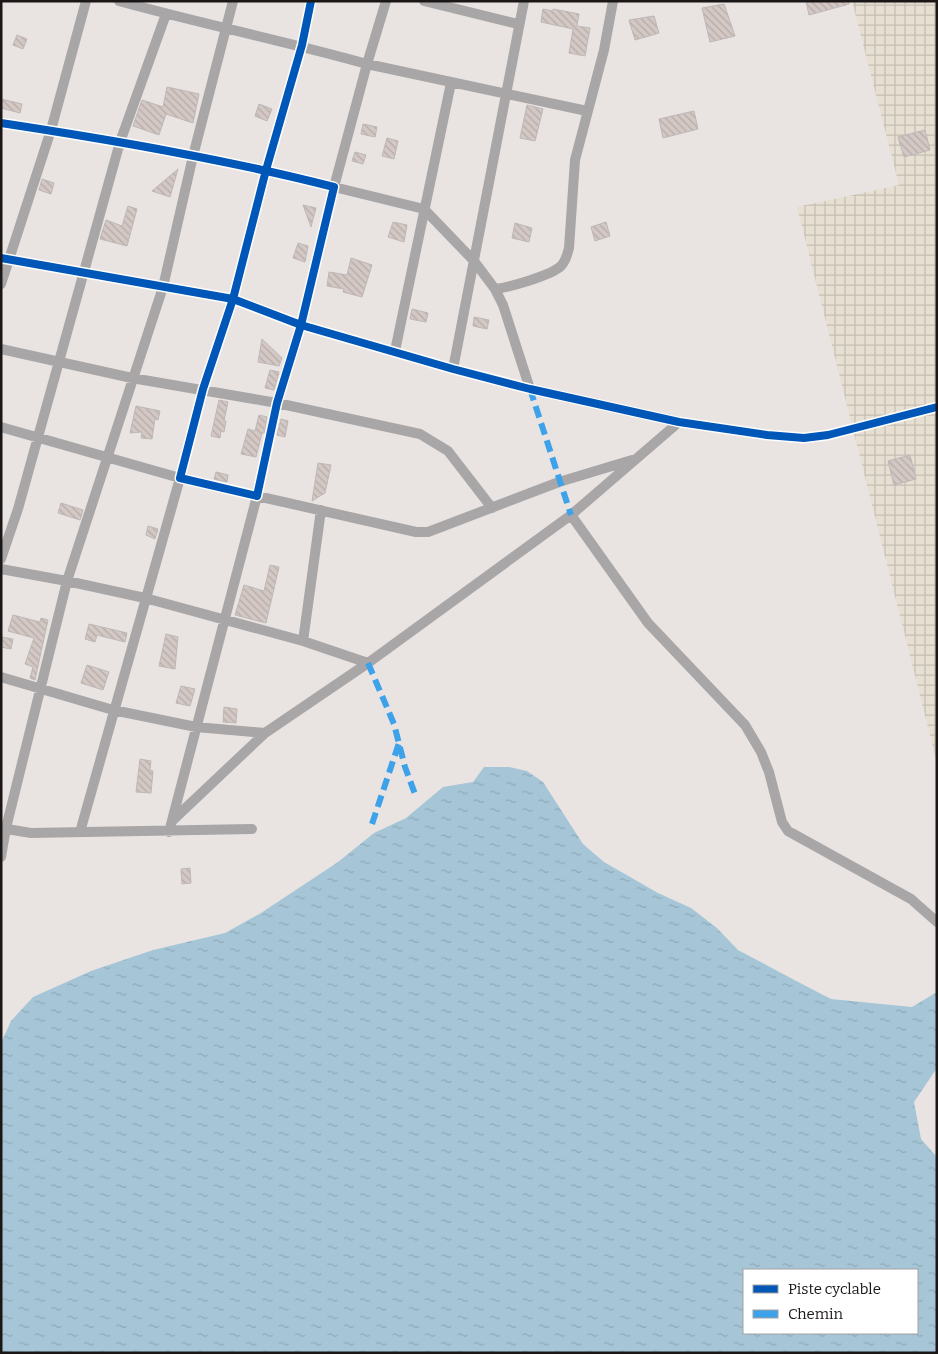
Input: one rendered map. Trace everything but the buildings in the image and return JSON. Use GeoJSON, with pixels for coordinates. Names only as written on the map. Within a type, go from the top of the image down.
{"type":"FeatureCollection","features":[{"type":"Feature","properties":{"kind":"street"},"geometry":{"type":"LineString","coordinates":[[1,284],[5,259],[51,130],[86,1]]}},
{"type":"Feature","properties":{"kind":"street"},"geometry":{"type":"LineString","coordinates":[[119,1],[226,30],[302,45],[367,64],[587,111]]}},
{"type":"Feature","properties":{"kind":"street"},"geometry":{"type":"LineString","coordinates":[[1,857],[4,828],[67,581],[163,287],[193,156],[233,1]]}},
{"type":"Feature","properties":{"kind":"street"},"geometry":{"type":"LineString","coordinates":[[80,832],[180,478],[203,389],[233,300],[266,170],[302,45],[311,1]]}},
{"type":"Feature","properties":{"kind":"street"},"geometry":{"type":"LineString","coordinates":[[169,832],[257,496],[277,403],[301,325],[334,186],[386,1]]}},
{"type":"Feature","properties":{"kind":"street"},"geometry":{"type":"LineString","coordinates":[[424,1],[518,24]]}},
{"type":"Feature","properties":{"kind":"street"},"geometry":{"type":"LineString","coordinates":[[453,369],[518,24],[524,1]]}},
{"type":"Feature","properties":{"kind":"street"},"geometry":{"type":"LineString","coordinates":[[495,289],[514,287],[560,267],[566,259],[569,248],[576,160],[604,50],[614,1]]}},
{"type":"Feature","properties":{"kind":"street"},"geometry":{"type":"LineString","coordinates":[[1,559],[18,508],[120,142],[166,14]]}},
{"type":"Feature","properties":{"kind":"street"},"geometry":{"type":"LineString","coordinates":[[396,351],[451,83]]}},
{"type":"Feature","properties":{"kind":"street"},"geometry":{"type":"LineString","coordinates":[[1,123],[120,142],[266,170],[424,209],[474,261],[495,289],[503,305],[530,389]]}},
{"type":"Feature","properties":{"kind":"street"},"geometry":{"type":"LineString","coordinates":[[5,259],[233,300],[301,325],[453,369],[530,389],[679,422],[767,435],[804,438],[828,436],[937,407]]}},
{"type":"Feature","properties":{"kind":"street"},"geometry":{"type":"LineString","coordinates":[[1,349],[58,360],[132,378],[277,403],[420,434],[448,451],[492,508]]}},
{"type":"Feature","properties":{"kind":"street"},"geometry":{"type":"LineString","coordinates":[[172,821],[264,733],[368,663],[571,515],[679,422]]}},
{"type":"Feature","properties":{"kind":"street"},"geometry":{"type":"LineString","coordinates":[[1,427],[180,478],[416,532],[438,529],[560,482],[636,458]]}},
{"type":"Feature","properties":{"kind":"street"},"geometry":{"type":"LineString","coordinates":[[303,642],[321,510]]}},
{"type":"Feature","properties":{"kind":"street"},"geometry":{"type":"LineString","coordinates":[[571,515],[648,623],[745,725],[761,752],[769,772],[782,822],[788,831],[911,899],[937,922]]}},
{"type":"Feature","properties":{"kind":"street"},"geometry":{"type":"LineString","coordinates":[[1,569],[145,598],[303,642],[368,663]]}},
{"type":"Feature","properties":{"kind":"street"},"geometry":{"type":"LineString","coordinates":[[1,676],[113,710],[196,727],[264,733]]}},
{"type":"Feature","properties":{"kind":"street"},"geometry":{"type":"LineString","coordinates":[[4,828],[31,833],[252,829]]}},
{"type":"Feature","properties":{"kind":"shaded area"},"geometry":{"type":"Polygon","coordinates":[[[852,1],[937,1],[937,763],[797,207],[899,185],[852,1]]]}},
{"type":"Feature","properties":{"kind":"water"},"geometry":{"type":"Polygon","coordinates":[[[484,767],[509,767],[527,771],[543,782],[583,844],[604,862],[658,893],[691,908],[717,928],[738,950],[831,999],[912,1007],[937,992],[937,1068],[914,1102],[921,1139],[937,1157],[937,1353],[1,1353],[1,1043],[11,1021],[33,997],[91,971],[153,950],[225,933],[261,913],[338,862],[374,833],[406,818],[443,787],[473,782],[484,767]]]}},
{"type":"Feature","properties":{"kind":"marked path"},"geometry":{"type":"LineString","coordinates":[[530,389],[571,515]]}},
{"type":"Feature","properties":{"kind":"marked path"},"geometry":{"type":"LineString","coordinates":[[368,663],[394,724],[405,767],[415,794]]}},
{"type":"Feature","properties":{"kind":"marked path"},"geometry":{"type":"LineString","coordinates":[[372,824],[399,743]]}},
{"type":"Feature","properties":{"kind":"cycle path"},"geometry":{"type":"LineString","coordinates":[[1,123],[168,151],[251,168],[293,177],[334,187],[301,325],[277,403],[257,496],[180,478],[203,389],[233,299],[266,170],[302,45],[311,1]]}},
{"type":"Feature","properties":{"kind":"cycle path"},"geometry":{"type":"LineString","coordinates":[[1,258],[233,299],[301,325],[453,369],[530,389],[679,422],[767,435],[804,438],[828,435],[937,407]]}}]}
